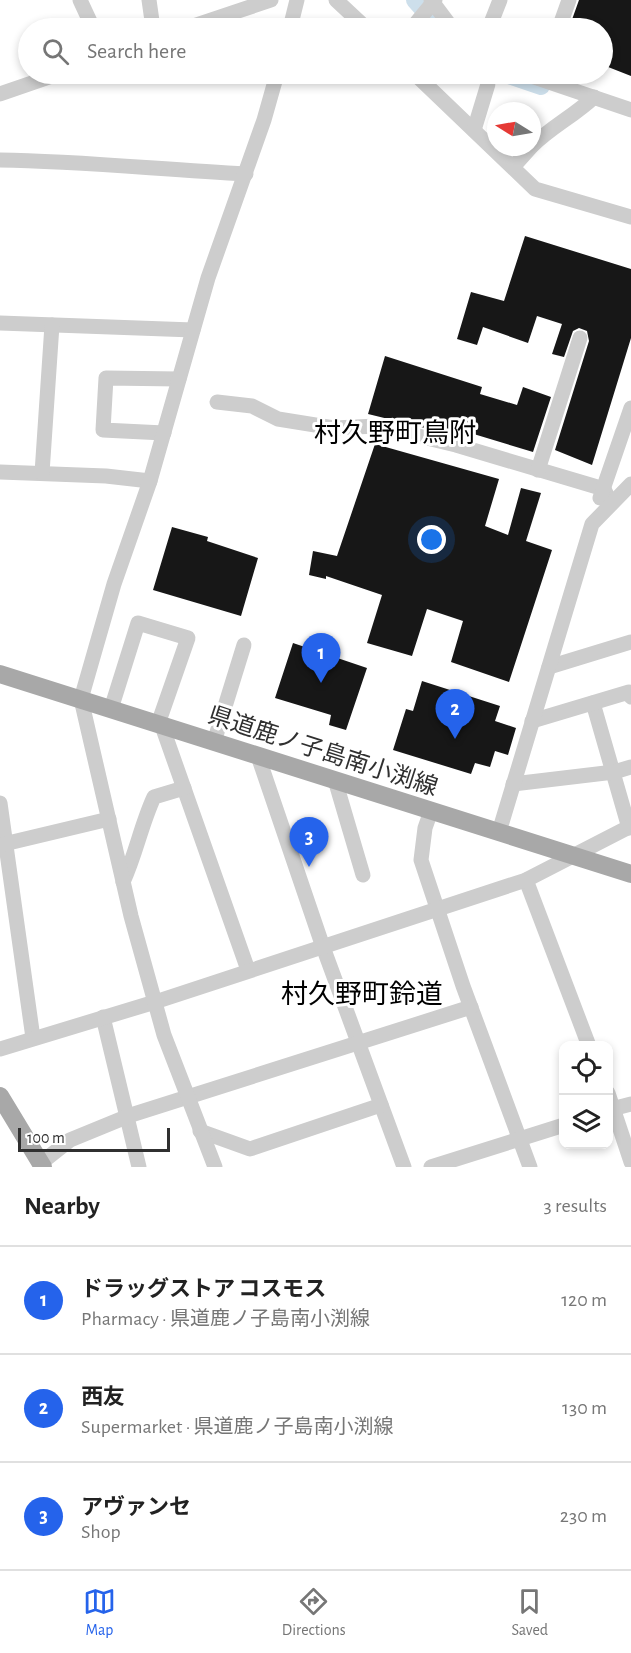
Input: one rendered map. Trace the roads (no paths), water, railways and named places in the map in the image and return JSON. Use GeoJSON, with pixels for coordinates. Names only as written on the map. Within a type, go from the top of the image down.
{"type":"FeatureCollection","features":[{"type":"Feature","properties":{"kind":"main road","name":"県道鹿ノ子島南小渕線"},"geometry":{"type":"LineString","coordinates":[[0,674],[578,856],[630,875]]}},
{"type":"Feature","properties":{"kind":"main road"},"geometry":{"type":"LineString","coordinates":[[0,1096],[42,1165]]}},
{"type":"Feature","properties":{"kind":"street"},"geometry":{"type":"LineString","coordinates":[[80,0],[88,18]]}},
{"type":"Feature","properties":{"kind":"street"},"geometry":{"type":"LineString","coordinates":[[149,0],[152,18]]}},
{"type":"Feature","properties":{"kind":"street"},"geometry":{"type":"LineString","coordinates":[[217,18],[271,0]]}},
{"type":"Feature","properties":{"kind":"street"},"geometry":{"type":"LineString","coordinates":[[292,18],[297,0]]}},
{"type":"Feature","properties":{"kind":"street"},"geometry":{"type":"LineString","coordinates":[[336,0],[355,18]]}},
{"type":"Feature","properties":{"kind":"street"},"geometry":{"type":"LineString","coordinates":[[493,18],[500,0]]}},
{"type":"Feature","properties":{"kind":"street"},"geometry":{"type":"LineString","coordinates":[[563,18],[569,0]]}},
{"type":"Feature","properties":{"kind":"street"},"geometry":{"type":"LineString","coordinates":[[420,18],[433,1],[445,18]]}},
{"type":"Feature","properties":{"kind":"street"},"geometry":{"type":"LineString","coordinates":[[2,89],[21,84]]}},
{"type":"Feature","properties":{"kind":"street"},"geometry":{"type":"LineString","coordinates":[[215,1167],[187,1098],[155,1002],[123,882],[81,699],[114,584],[150,481],[208,278],[246,174],[274,84]]}},
{"type":"Feature","properties":{"kind":"street"},"geometry":{"type":"LineString","coordinates":[[426,84],[536,189],[631,217]]}},
{"type":"Feature","properties":{"kind":"street"},"geometry":{"type":"LineString","coordinates":[[474,130],[488,84]]}},
{"type":"Feature","properties":{"kind":"street"},"geometry":{"type":"LineString","coordinates":[[562,84],[631,110]]}},
{"type":"Feature","properties":{"kind":"street"},"geometry":{"type":"LineString","coordinates":[[541,138],[557,124],[578,113],[594,97]]}},
{"type":"Feature","properties":{"kind":"street"},"geometry":{"type":"LineString","coordinates":[[514,166],[523,156]]}},
{"type":"Feature","properties":{"kind":"street"},"geometry":{"type":"LineString","coordinates":[[0,160],[70,161],[167,170],[246,174]]}},
{"type":"Feature","properties":{"kind":"street"},"geometry":{"type":"LineString","coordinates":[[0,323],[193,330]]}},
{"type":"Feature","properties":{"kind":"street"},"geometry":{"type":"LineString","coordinates":[[42,473],[52,325]]}},
{"type":"Feature","properties":{"kind":"street"},"geometry":{"type":"LineString","coordinates":[[537,470],[580,338]]}},
{"type":"Feature","properties":{"kind":"street"},"geometry":{"type":"LineString","coordinates":[[164,433],[104,430],[106,378],[179,379]]}},
{"type":"Feature","properties":{"kind":"street"},"geometry":{"type":"LineString","coordinates":[[216,402],[252,406],[278,418],[334,428],[377,426],[456,445],[604,489],[611,504]]}},
{"type":"Feature","properties":{"kind":"street"},"geometry":{"type":"LineString","coordinates":[[499,832],[592,524],[631,408]]}},
{"type":"Feature","properties":{"kind":"street"},"geometry":{"type":"LineString","coordinates":[[0,472],[150,481]]}},
{"type":"Feature","properties":{"kind":"street"},"geometry":{"type":"LineString","coordinates":[[592,524],[631,484]]}},
{"type":"Feature","properties":{"kind":"street"},"geometry":{"type":"LineString","coordinates":[[111,709],[138,623],[188,638],[160,725],[248,970]]}},
{"type":"Feature","properties":{"kind":"street"},"geometry":{"type":"LineString","coordinates":[[549,667],[631,642]]}},
{"type":"Feature","properties":{"kind":"street"},"geometry":{"type":"LineString","coordinates":[[214,742],[244,645]]}},
{"type":"Feature","properties":{"kind":"street"},"geometry":{"type":"LineString","coordinates":[[532,721],[629,692],[631,697]]}},
{"type":"Feature","properties":{"kind":"street"},"geometry":{"type":"LineString","coordinates":[[0,1049],[155,1002],[525,880],[578,856],[630,827],[593,703]]}},
{"type":"Feature","properties":{"kind":"street"},"geometry":{"type":"LineString","coordinates":[[258,756],[323,947],[404,1167]]}},
{"type":"Feature","properties":{"kind":"street"},"geometry":{"type":"LineString","coordinates":[[513,784],[612,772],[631,766]]}},
{"type":"Feature","properties":{"kind":"street"},"geometry":{"type":"LineString","coordinates":[[334,780],[363,875]]}},
{"type":"Feature","properties":{"kind":"street"},"geometry":{"type":"LineString","coordinates":[[123,882],[135,855],[141,823],[154,797],[184,788]]}},
{"type":"Feature","properties":{"kind":"street"},"geometry":{"type":"LineString","coordinates":[[0,803],[3,845],[33,1038]]}},
{"type":"Feature","properties":{"kind":"street"},"geometry":{"type":"LineString","coordinates":[[431,811],[425,828],[421,860],[471,1007],[530,1167]]}},
{"type":"Feature","properties":{"kind":"street"},"geometry":{"type":"LineString","coordinates":[[3,845],[109,819]]}},
{"type":"Feature","properties":{"kind":"street"},"geometry":{"type":"LineString","coordinates":[[525,880],[587,1041]]}},
{"type":"Feature","properties":{"kind":"street"},"geometry":{"type":"LineString","coordinates":[[42,1165],[70,1140],[128,1117],[471,1007]]}},
{"type":"Feature","properties":{"kind":"street"},"geometry":{"type":"LineString","coordinates":[[104,1017],[139,1167]]}},
{"type":"Feature","properties":{"kind":"street"},"geometry":{"type":"LineString","coordinates":[[200,1131],[250,1149],[381,1104]]}},
{"type":"Feature","properties":{"kind":"street"},"geometry":{"type":"LineString","coordinates":[[613,1109],[631,1104]]}},
{"type":"Feature","properties":{"kind":"street"},"geometry":{"type":"LineString","coordinates":[[613,1115],[631,1162]]}},
{"type":"Feature","properties":{"kind":"street"},"geometry":{"type":"LineString","coordinates":[[431,1167],[457,1163],[559,1127]]}},
{"type":"Feature","properties":{"kind":"waterway"},"geometry":{"type":"LineString","coordinates":[[415,0],[431,18]]}},
{"type":"Feature","properties":{"kind":"waterway"},"geometry":{"type":"LineString","coordinates":[[535,84],[541,86]]}},
{"type":"Feature","properties":{"kind":"place","name":"ドラッグストア コスモス"},"geometry":{"type":"Point","coordinates":[321,683]}},
{"type":"Feature","properties":{"kind":"place","name":"西友"},"geometry":{"type":"Point","coordinates":[455,739]}},
{"type":"Feature","properties":{"kind":"place","name":"アヴァンセ"},"geometry":{"type":"Point","coordinates":[309,867]}},
{"type":"Feature","properties":{"kind":"district","name":"村久野町鳥附"},"geometry":{"type":"Point","coordinates":[395,433]}},
{"type":"Feature","properties":{"kind":"district","name":"村久野町鈴道"},"geometry":{"type":"Point","coordinates":[362,994]}}]}
